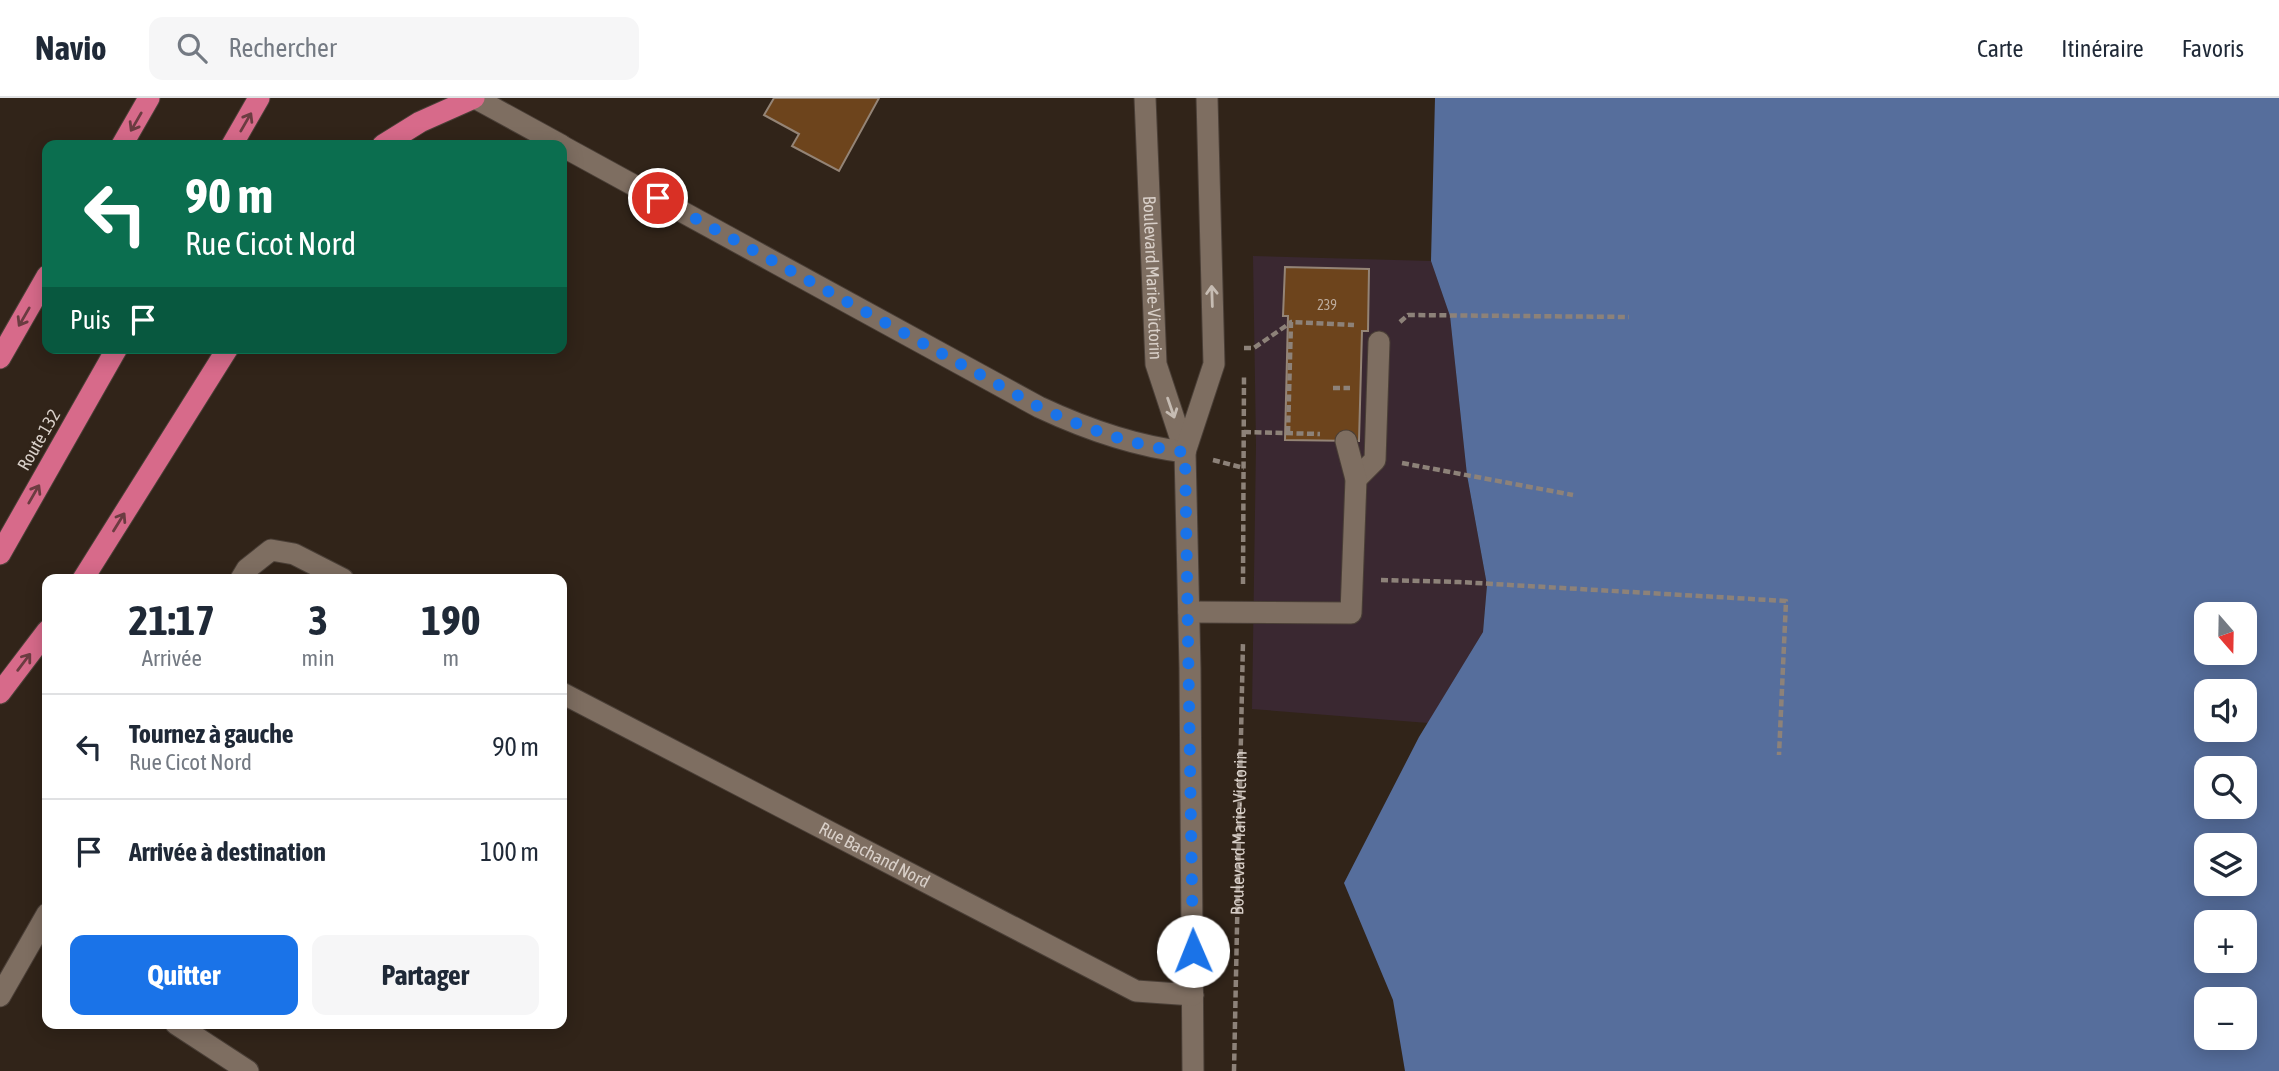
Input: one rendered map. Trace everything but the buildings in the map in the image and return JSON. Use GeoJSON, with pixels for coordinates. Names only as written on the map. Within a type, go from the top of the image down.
{"type":"FeatureCollection","features":[{"type":"Feature","properties":{"kind":"highway"},"geometry":{"type":"LineString","coordinates":[[125,140],[149,98]]}},
{"type":"Feature","properties":{"kind":"highway"},"geometry":{"type":"LineString","coordinates":[[235,140],[259,98]]}},
{"type":"Feature","properties":{"kind":"highway"},"geometry":{"type":"LineString","coordinates":[[391,140],[420,122],[474,98]]}},
{"type":"Feature","properties":{"kind":"highway"},"geometry":{"type":"LineString","coordinates":[[0,358],[42,285]]}},
{"type":"Feature","properties":{"kind":"highway","name":"Route 132"},"geometry":{"type":"LineString","coordinates":[[0,554],[114,354]]}},
{"type":"Feature","properties":{"kind":"highway"},"geometry":{"type":"LineString","coordinates":[[86,574],[224,354]]}},
{"type":"Feature","properties":{"kind":"highway"},"geometry":{"type":"LineString","coordinates":[[0,693],[42,638]]}},
{"type":"Feature","properties":{"kind":"street"},"geometry":{"type":"LineString","coordinates":[[474,98],[550,140]]}},
{"type":"Feature","properties":{"kind":"street","name":"Boulevard Marie-Victorin"},"geometry":{"type":"LineString","coordinates":[[1144,98],[1156,364],[1185,452],[1193,1071]]}},
{"type":"Feature","properties":{"kind":"street","name":"Boulevard Marie-Victorin"},"geometry":{"type":"LineString","coordinates":[[1185,452],[1214,364],[1207,98]]}},
{"type":"Feature","properties":{"kind":"street"},"geometry":{"type":"LineString","coordinates":[[567,149],[1039,407],[1087,428],[1138,444],[1185,452]]}},
{"type":"Feature","properties":{"kind":"street"},"geometry":{"type":"LineString","coordinates":[[1356,479],[1375,460],[1379,342]]}},
{"type":"Feature","properties":{"kind":"street"},"geometry":{"type":"LineString","coordinates":[[1189,612],[1351,612],[1356,479],[1337,438]]}},
{"type":"Feature","properties":{"kind":"street"},"geometry":{"type":"LineString","coordinates":[[244,574],[271,550],[294,554],[333,574]]}},
{"type":"Feature","properties":{"kind":"street","name":"Rue Bachand Nord"},"geometry":{"type":"LineString","coordinates":[[567,696],[1136,991],[1193,995]]}},
{"type":"Feature","properties":{"kind":"street"},"geometry":{"type":"LineString","coordinates":[[0,996],[42,932]]}},
{"type":"Feature","properties":{"kind":"street"},"geometry":{"type":"LineString","coordinates":[[184,1029],[248,1071]]}},
{"type":"Feature","properties":{"kind":"path"},"geometry":{"type":"LineString","coordinates":[[1408,315],[1629,317]]}},
{"type":"Feature","properties":{"kind":"path"},"geometry":{"type":"LineString","coordinates":[[1327,324],[1328,317]]}},
{"type":"Feature","properties":{"kind":"path"},"geometry":{"type":"LineString","coordinates":[[1288,433],[1291,322]]}},
{"type":"Feature","properties":{"kind":"path"},"geometry":{"type":"LineString","coordinates":[[1243,348],[1254,348],[1291,322],[1365,325]]}},
{"type":"Feature","properties":{"kind":"path"},"geometry":{"type":"LineString","coordinates":[[1356,325],[1356,337]]}},
{"type":"Feature","properties":{"kind":"path"},"geometry":{"type":"LineString","coordinates":[[1333,388],[1355,388]]}},
{"type":"Feature","properties":{"kind":"path"},"geometry":{"type":"LineString","coordinates":[[1244,432],[1337,438]]}},
{"type":"Feature","properties":{"kind":"path"},"geometry":{"type":"LineString","coordinates":[[1409,463],[1573,495]]}},
{"type":"Feature","properties":{"kind":"path"},"geometry":{"type":"LineString","coordinates":[[1352,579],[1459,582],[1786,601],[1779,755]]}},
{"type":"Feature","properties":{"kind":"path","name":"Boulevard Marie-Victorin"},"geometry":{"type":"LineString","coordinates":[[1234,1071],[1243,638]]}},
{"type":"Feature","properties":{"kind":"shaded area"},"geometry":{"type":"Polygon","coordinates":[[[1253,256],[1431,261],[1450,316],[1467,475],[1487,585],[1483,632],[1428,723],[1252,709],[1256,445],[1253,256]]]}},
{"type":"Feature","properties":{"kind":"water"},"geometry":{"type":"Polygon","coordinates":[[[1435,98],[2279,98],[2279,1071],[1405,1071],[1393,1000],[1344,883],[1419,737],[1483,632],[1487,585],[1467,475],[1450,316],[1431,261],[1435,98]]]}},
{"type":"Feature","properties":{"kind":"route"},"geometry":{"type":"LineString","coordinates":[[658,198],[1039,407],[1087,428],[1138,444],[1185,452],[1193,951]]}}]}
